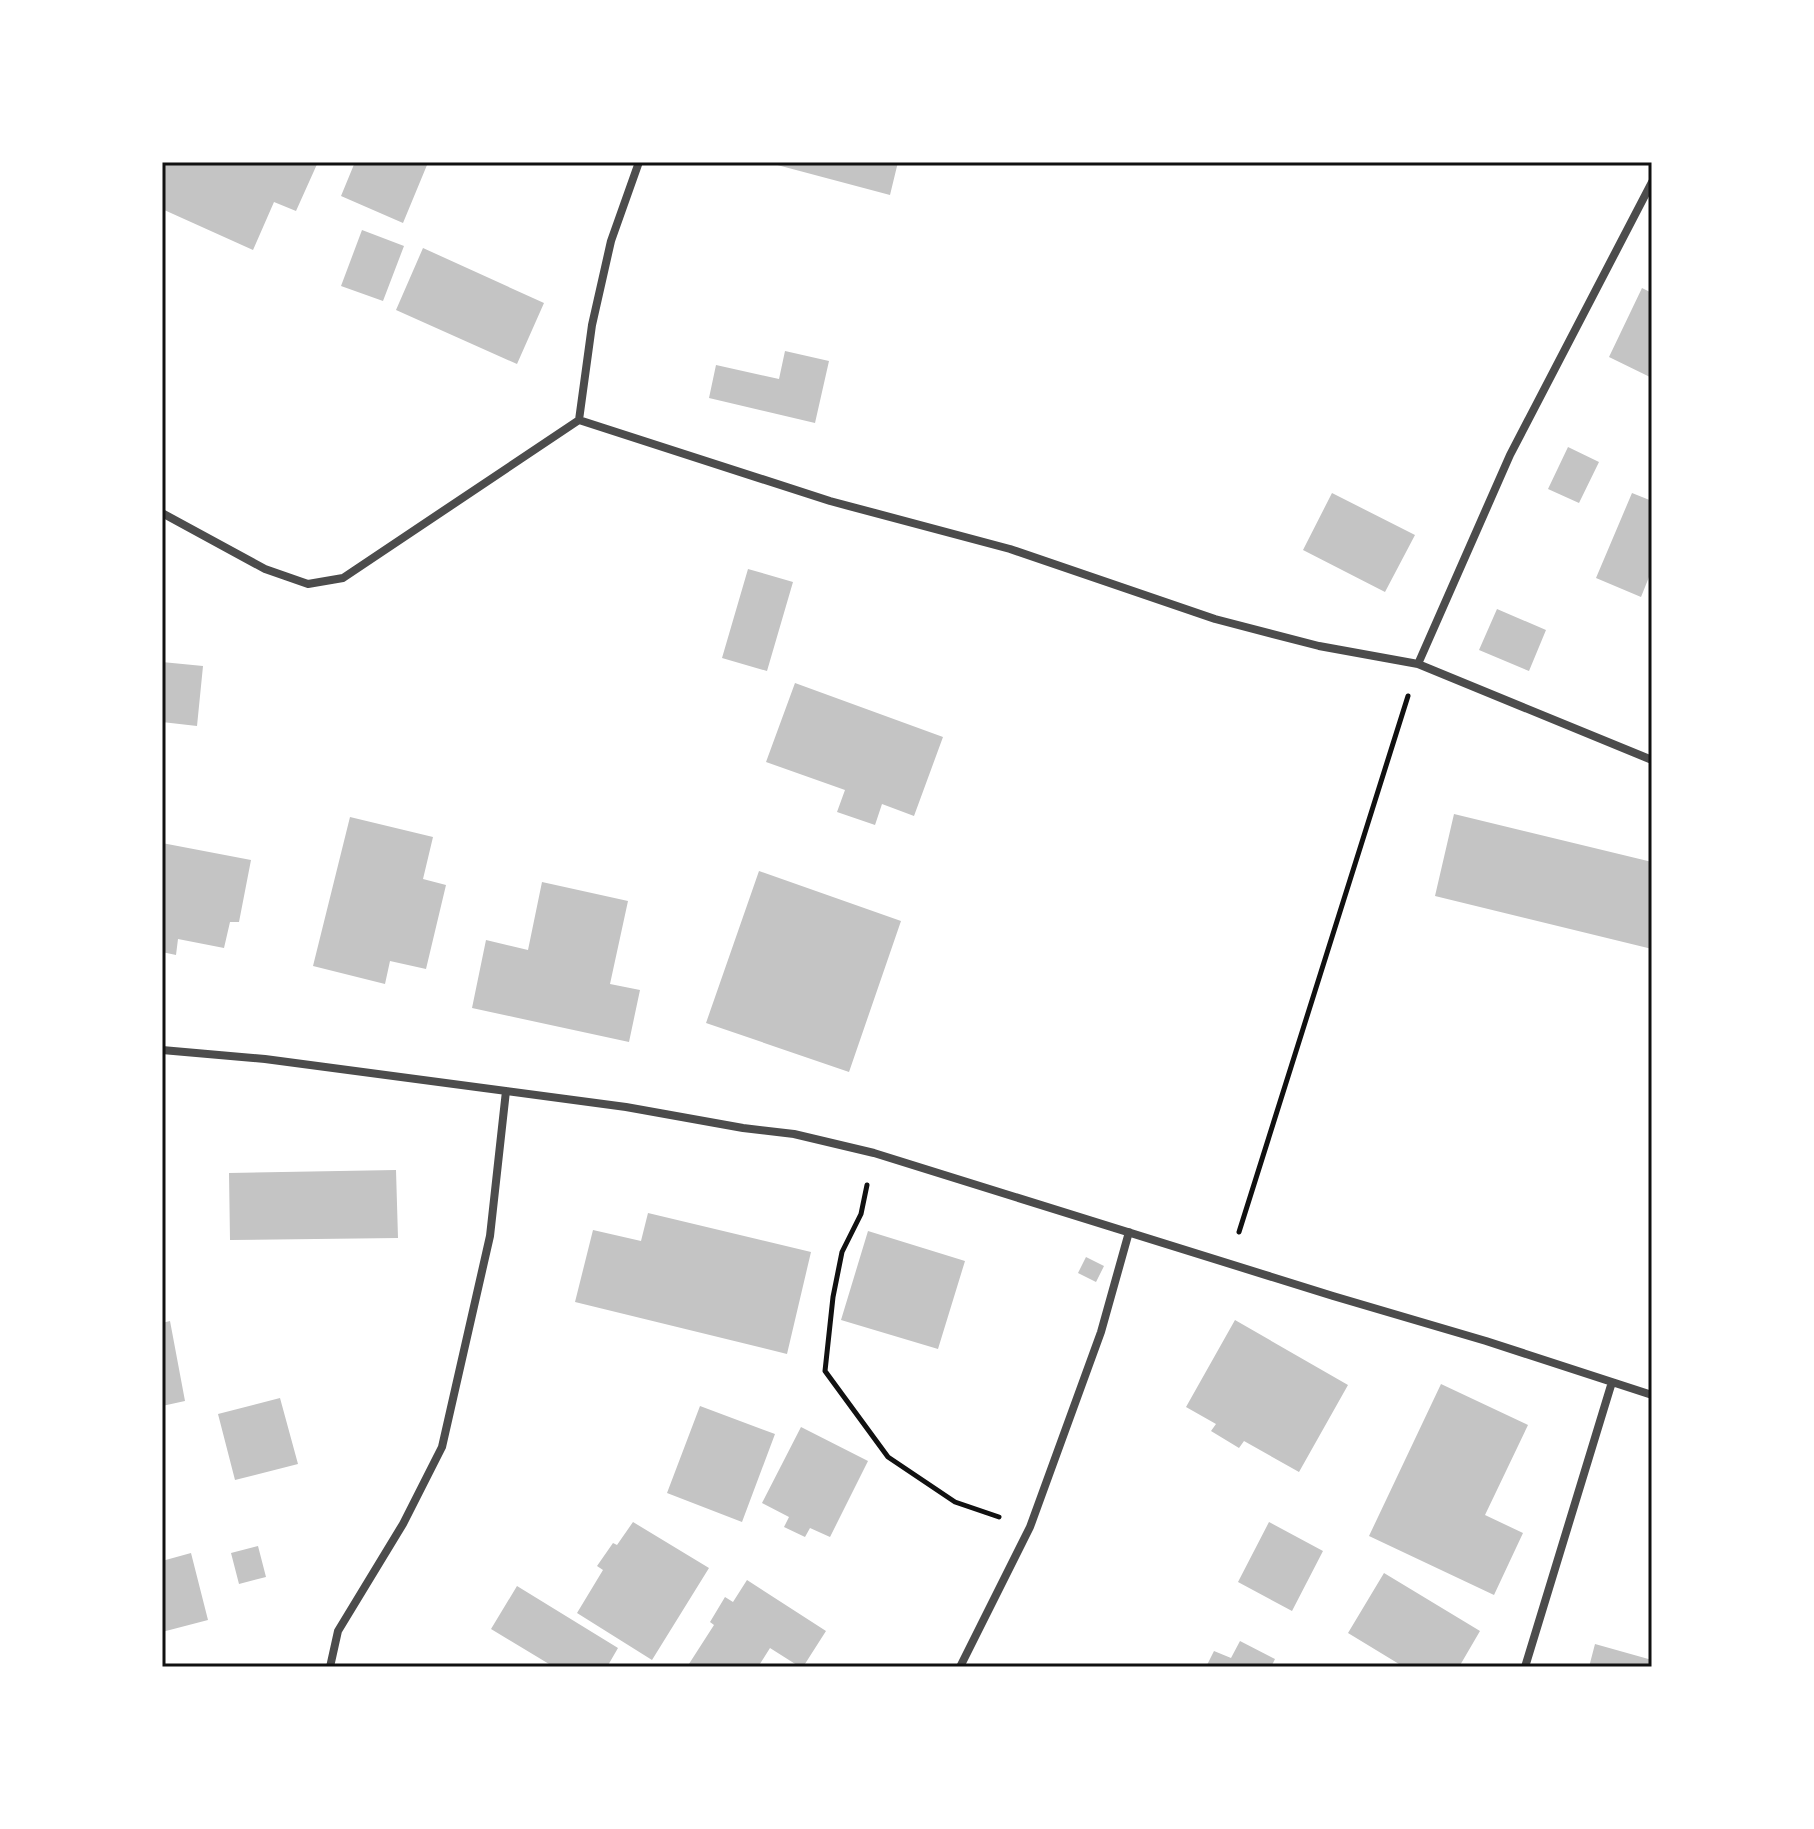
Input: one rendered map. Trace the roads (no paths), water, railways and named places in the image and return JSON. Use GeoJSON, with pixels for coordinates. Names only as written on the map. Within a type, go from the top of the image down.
{"type":"FeatureCollection","features":[{"type":"Feature","properties":{"kind":"street"},"geometry":{"type":"LineString","coordinates":[[162,513],[265,569],[308,584],[343,578],[579,420],[592,325],[611,241],[639,162]]}},
{"type":"Feature","properties":{"kind":"street"},"geometry":{"type":"LineString","coordinates":[[1418,664],[1510,455],[1652,182]]}},
{"type":"Feature","properties":{"kind":"street"},"geometry":{"type":"LineString","coordinates":[[579,420],[830,501],[1010,549],[1215,619],[1319,646],[1418,664],[1652,760]]}},
{"type":"Feature","properties":{"kind":"street"},"geometry":{"type":"LineString","coordinates":[[162,1050],[265,1059],[506,1091],[794,1134],[874,1153],[1652,1395]]}},
{"type":"Feature","properties":{"kind":"street"},"geometry":{"type":"LineString","coordinates":[[330,1667],[338,1631],[403,1524],[442,1447],[490,1236],[506,1091]]}},
{"type":"Feature","properties":{"kind":"street"},"geometry":{"type":"LineString","coordinates":[[960,1667],[1030,1527],[1101,1332],[1129,1232]]}},
{"type":"Feature","properties":{"kind":"street"},"geometry":{"type":"LineString","coordinates":[[1525,1667],[1612,1382]]}}]}
